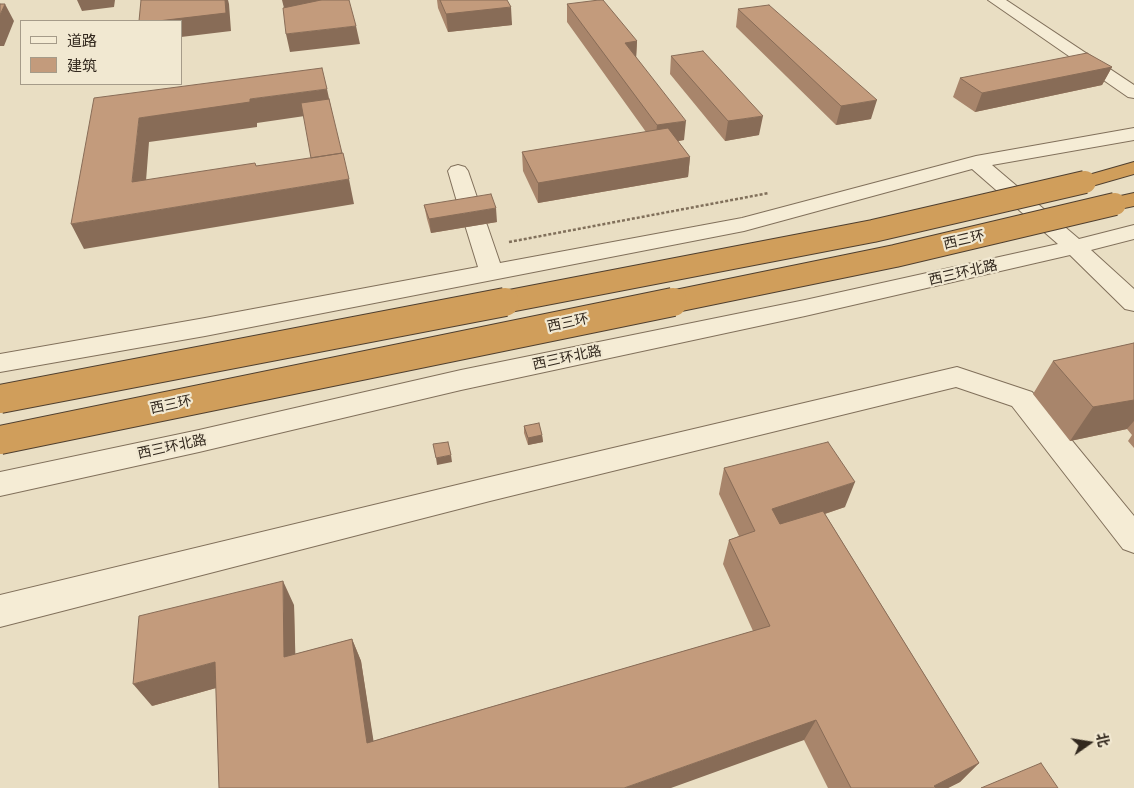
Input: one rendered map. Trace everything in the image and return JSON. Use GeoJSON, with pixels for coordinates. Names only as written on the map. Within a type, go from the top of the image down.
{"type":"FeatureCollection","features":[{"type":"Feature","properties":{"kind":"highway"},"geometry":{"type":"LineString","coordinates":[[0,399],[874,231],[1085,182],[1134,168]]}},
{"type":"Feature","properties":{"kind":"highway","name":"西三环"},"geometry":{"type":"LineString","coordinates":[[0,440],[895,256],[1134,199]]}},
{"type":"Feature","properties":{"kind":"street"},"geometry":{"type":"LineString","coordinates":[[996,0],[1134,92]]}},
{"type":"Feature","properties":{"kind":"street"},"geometry":{"type":"LineString","coordinates":[[0,363],[214,325],[744,224],[976,162],[1134,134]]}},
{"type":"Feature","properties":{"kind":"street"},"geometry":{"type":"LineString","coordinates":[[976,162],[1075,247],[1134,303]]}},
{"type":"Feature","properties":{"kind":"street"},"geometry":{"type":"LineString","coordinates":[[458,171],[491,271]]}},
{"type":"Feature","properties":{"kind":"street","name":"西三环北路"},"geometry":{"type":"LineString","coordinates":[[0,484],[208,439],[461,380],[814,306],[1134,232]]}},
{"type":"Feature","properties":{"kind":"street"},"geometry":{"type":"LineString","coordinates":[[0,611],[490,489],[957,377],[1022,399],[1134,539]]}},
{"type":"Feature","properties":{"kind":"building"},"geometry":{"type":"Polygon","coordinates":[[[141,0],[225,0],[226,13],[166,20],[139,20],[141,0]]]}},
{"type":"Feature","properties":{"kind":"building"},"geometry":{"type":"Polygon","coordinates":[[[321,0],[349,0],[356,26],[286,34],[283,8],[321,0]]]}},
{"type":"Feature","properties":{"kind":"building"},"geometry":{"type":"Polygon","coordinates":[[[440,0],[507,0],[511,7],[446,14],[440,0]]]}},
{"type":"Feature","properties":{"kind":"building"},"geometry":{"type":"Polygon","coordinates":[[[603,0],[637,41],[625,43],[686,121],[657,125],[567,4],[603,0]]]}},
{"type":"Feature","properties":{"kind":"building"},"geometry":{"type":"Polygon","coordinates":[[[0,4],[5,4],[0,15],[0,4]]]}},
{"type":"Feature","properties":{"kind":"building"},"geometry":{"type":"Polygon","coordinates":[[[769,5],[877,100],[841,106],[738,9],[769,5]]]}},
{"type":"Feature","properties":{"kind":"building"},"geometry":{"type":"Polygon","coordinates":[[[703,51],[763,116],[728,121],[671,56],[703,51]]]}},
{"type":"Feature","properties":{"kind":"building"},"geometry":{"type":"Polygon","coordinates":[[[1087,53],[1112,67],[982,93],[960,78],[1087,53]]]}},
{"type":"Feature","properties":{"kind":"building"},"geometry":{"type":"Polygon","coordinates":[[[322,68],[327,89],[250,99],[250,102],[139,118],[132,182],[255,163],[256,166],[343,153],[349,179],[71,224],[94,98],[322,68]]]}},
{"type":"Feature","properties":{"kind":"building"},"geometry":{"type":"Polygon","coordinates":[[[329,99],[342,153],[311,158],[301,103],[329,99]]]}},
{"type":"Feature","properties":{"kind":"building"},"geometry":{"type":"Polygon","coordinates":[[[668,128],[690,157],[538,183],[522,152],[668,128]]]}},
{"type":"Feature","properties":{"kind":"building"},"geometry":{"type":"Polygon","coordinates":[[[491,194],[496,208],[429,219],[424,205],[491,194]]]}},
{"type":"Feature","properties":{"kind":"building"},"geometry":{"type":"Polygon","coordinates":[[[1134,343],[1134,400],[1093,407],[1053,361],[1134,343]]]}},
{"type":"Feature","properties":{"kind":"building"},"geometry":{"type":"Polygon","coordinates":[[[539,423],[542,435],[528,438],[524,426],[539,423]]]}},
{"type":"Feature","properties":{"kind":"building"},"geometry":{"type":"Polygon","coordinates":[[[448,442],[451,455],[436,458],[433,444],[448,442]]]}},
{"type":"Feature","properties":{"kind":"building"},"geometry":{"type":"Polygon","coordinates":[[[828,442],[855,482],[772,509],[780,524],[823,511],[979,763],[934,786],[936,788],[851,788],[816,720],[624,788],[219,788],[215,662],[133,684],[139,616],[283,581],[284,657],[352,639],[367,743],[770,626],[729,540],[755,531],[724,468],[828,442]]]}},
{"type":"Feature","properties":{"kind":"building"},"geometry":{"type":"Polygon","coordinates":[[[1041,763],[1058,788],[981,788],[1041,763]]]}}]}
